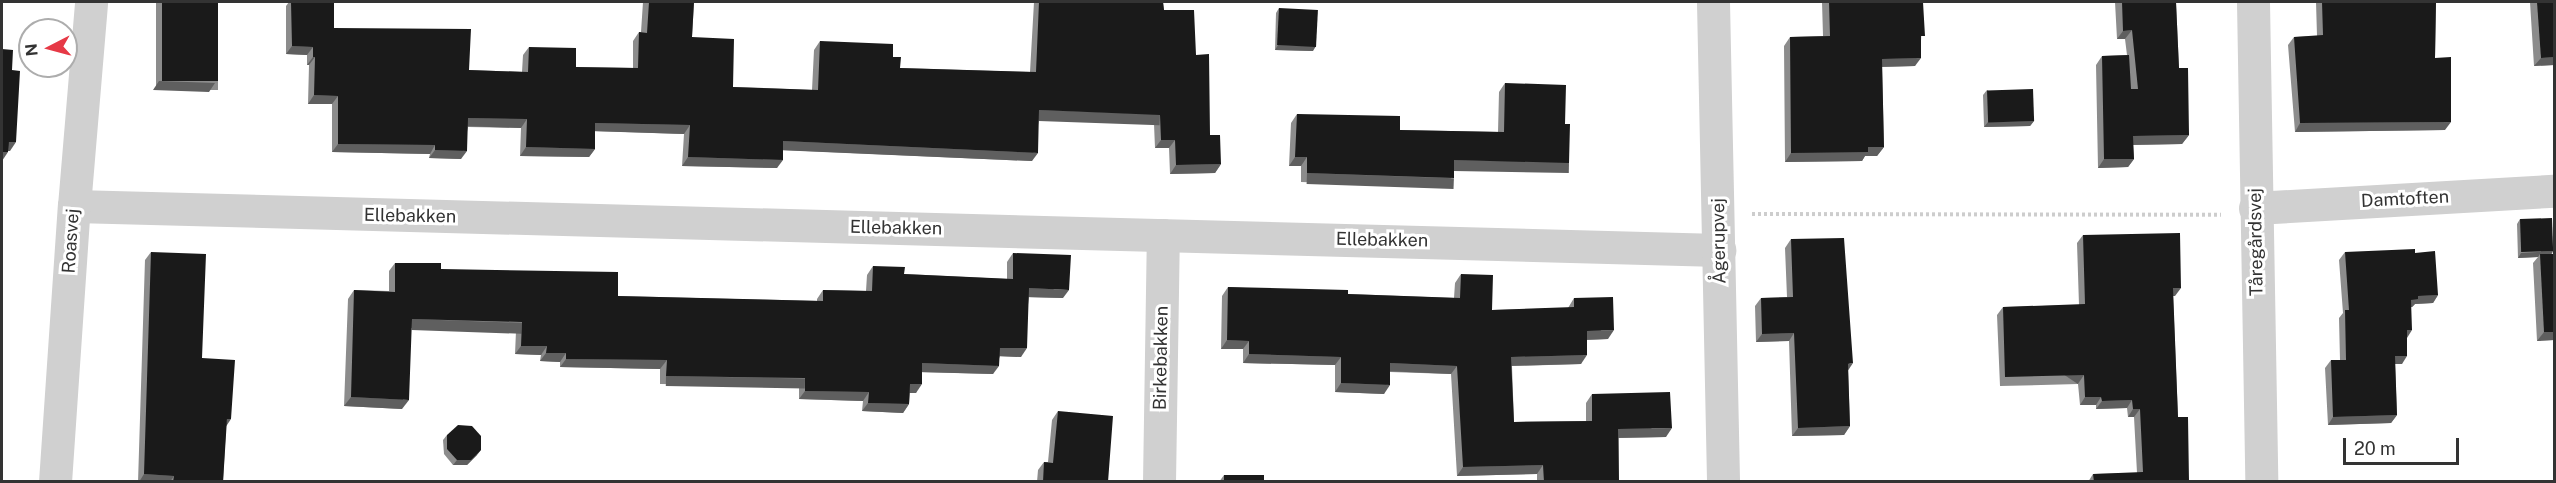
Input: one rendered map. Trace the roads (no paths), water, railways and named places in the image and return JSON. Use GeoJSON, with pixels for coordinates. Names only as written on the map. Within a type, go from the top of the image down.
{"type":"FeatureCollection","features":[{"type":"Feature","properties":{"kind":"street","name":"Roasvej"},"geometry":{"type":"LineString","coordinates":[[55,482],[91,2]]}},
{"type":"Feature","properties":{"kind":"street","name":"Ågerupvej"},"geometry":{"type":"LineString","coordinates":[[1713,2],[1723,482]]}},
{"type":"Feature","properties":{"kind":"street","name":"Tåregårdsvej"},"geometry":{"type":"LineString","coordinates":[[2253,2],[2261,482]]}},
{"type":"Feature","properties":{"kind":"street","name":"Damtoften"},"geometry":{"type":"LineString","coordinates":[[2255,208],[2554,191]]}},
{"type":"Feature","properties":{"kind":"street","name":"Ellebakken"},"geometry":{"type":"LineString","coordinates":[[74,207],[1719,250]]}},
{"type":"Feature","properties":{"kind":"street","name":"Birkebakken"},"geometry":{"type":"LineString","coordinates":[[1159,482],[1163,235]]}}]}
